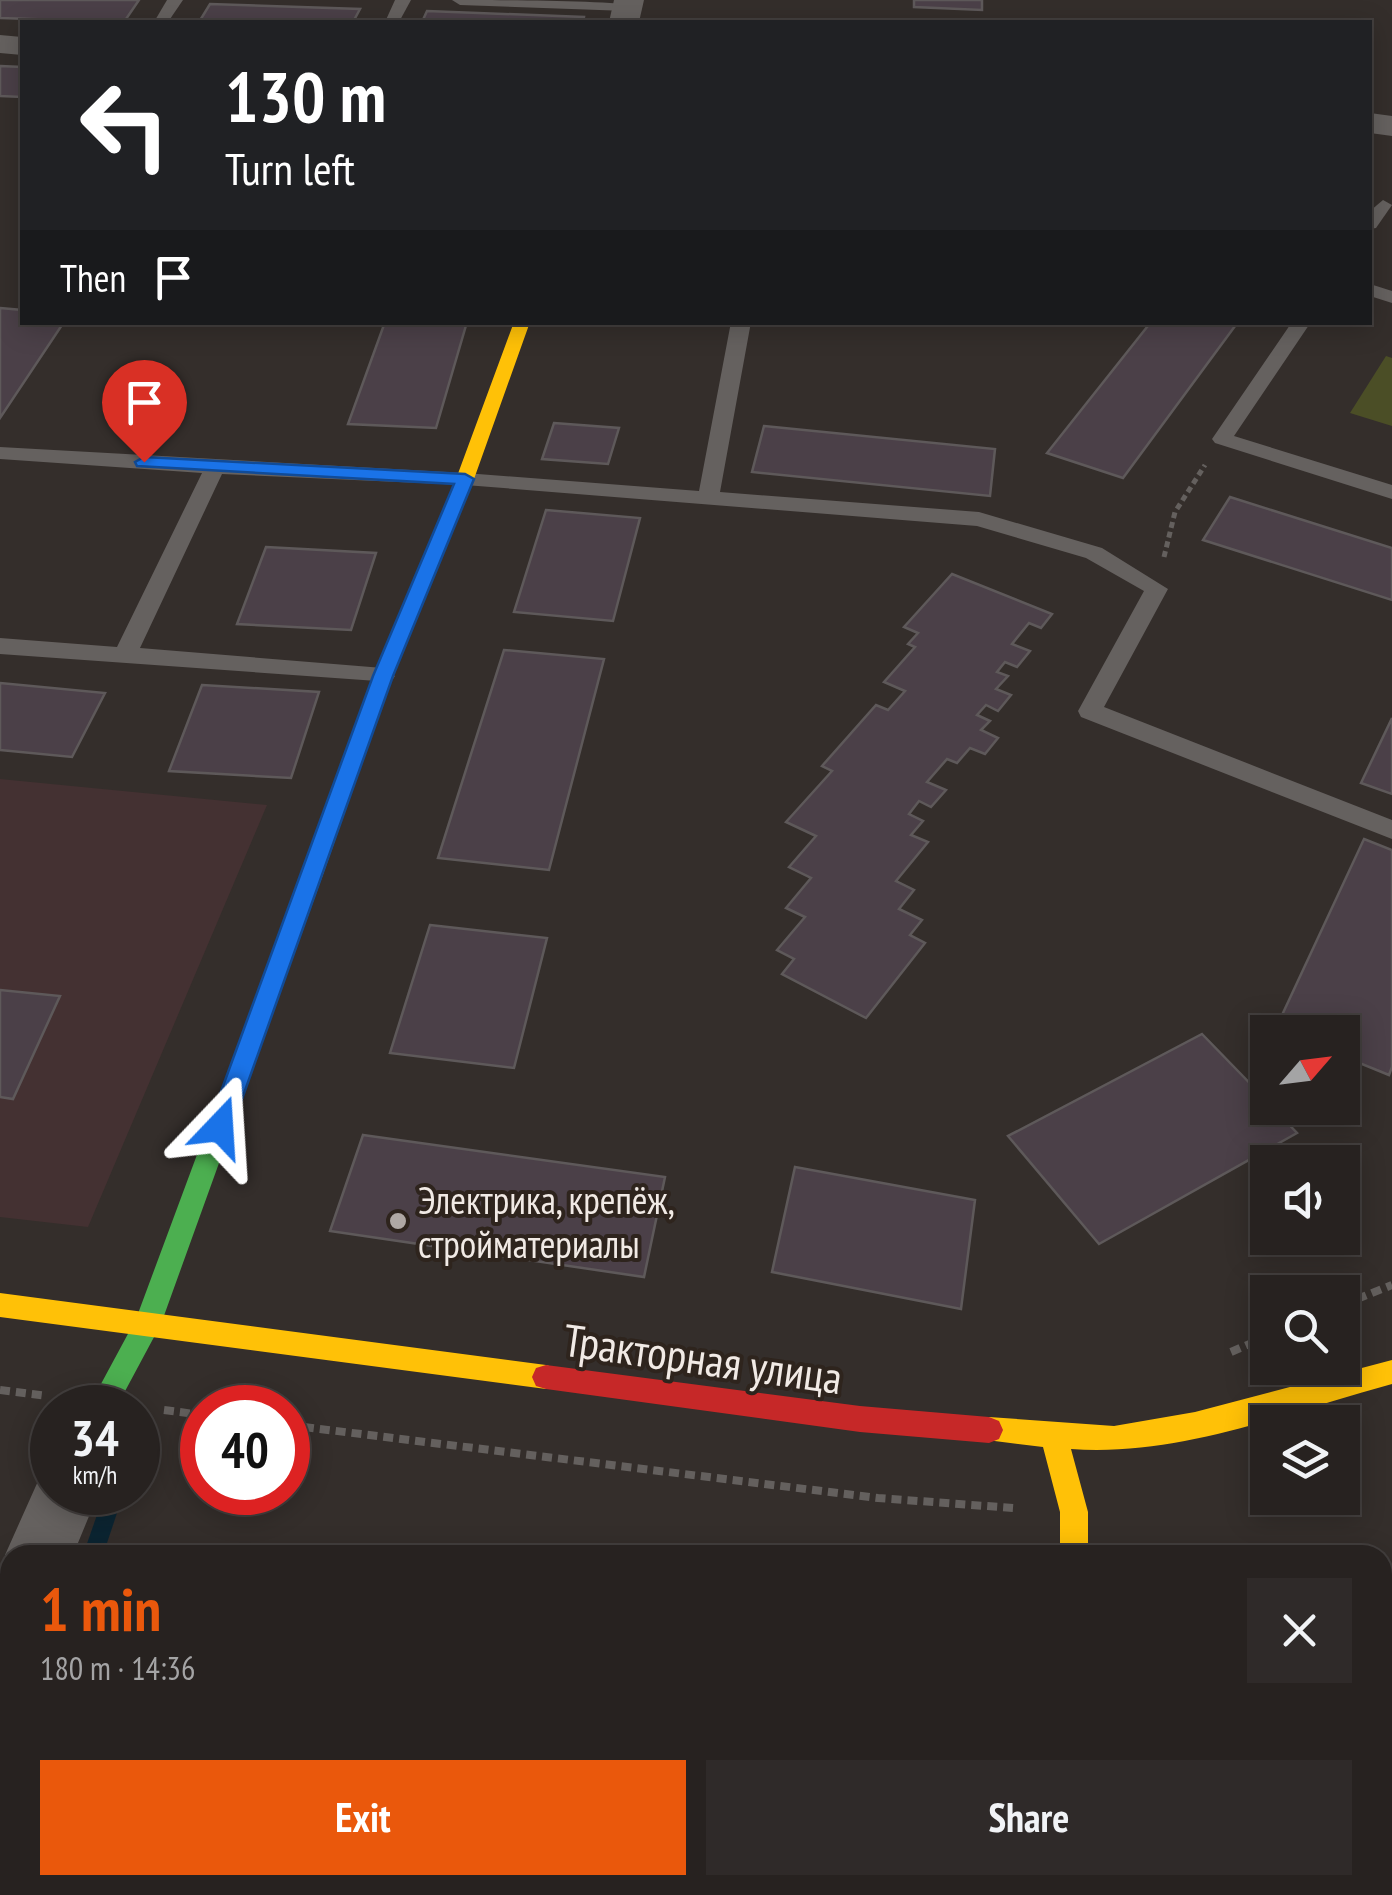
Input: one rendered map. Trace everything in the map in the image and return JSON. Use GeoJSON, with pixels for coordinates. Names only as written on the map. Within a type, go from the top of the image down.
{"type":"FeatureCollection","features":[{"type":"Feature","properties":{"kind":"street"},"geometry":{"type":"LineString","coordinates":[[115,1385],[148,1324],[383,676],[465,479],[521,325]]}},
{"type":"Feature","properties":{"kind":"street","name":"Тракторная улица"},"geometry":{"type":"LineString","coordinates":[[0,1305],[860,1419],[1114,1439],[1194,1425],[1392,1372]]}},
{"type":"Feature","properties":{"kind":"street"},"geometry":{"type":"LineString","coordinates":[[1054,1436],[1074,1512],[1074,1545]]}},
{"type":"Feature","properties":{"kind":"street"},"geometry":{"type":"LineString","coordinates":[[43,1545],[56,1515]]}},
{"type":"Feature","properties":{"kind":"lane"},"geometry":{"type":"LineString","coordinates":[[460,0],[627,9]]}},
{"type":"Feature","properties":{"kind":"lane"},"geometry":{"type":"LineString","coordinates":[[1372,221],[1383,205]]}},
{"type":"Feature","properties":{"kind":"lane"},"geometry":{"type":"LineString","coordinates":[[708,498],[739,325]]}},
{"type":"Feature","properties":{"kind":"lane"},"geometry":{"type":"LineString","coordinates":[[1300,325],[1222,438],[1392,492]]}},
{"type":"Feature","properties":{"kind":"lane"},"geometry":{"type":"LineString","coordinates":[[0,453],[465,479],[979,519],[1094,554],[1157,588],[1090,712],[1392,830]]}},
{"type":"Feature","properties":{"kind":"lane"},"geometry":{"type":"LineString","coordinates":[[124,655],[215,467]]}},
{"type":"Feature","properties":{"kind":"lane"},"geometry":{"type":"LineString","coordinates":[[0,646],[383,676]]}},
{"type":"Feature","properties":{"kind":"path"},"geometry":{"type":"LineString","coordinates":[[1157,588],[1175,512],[1222,438]]}},
{"type":"Feature","properties":{"kind":"path"},"geometry":{"type":"LineString","coordinates":[[1360,1298],[1392,1285]]}},
{"type":"Feature","properties":{"kind":"path"},"geometry":{"type":"LineString","coordinates":[[310,1428],[878,1498],[1074,1512]]}},
{"type":"Feature","properties":{"kind":"shaded area"},"geometry":{"type":"Polygon","coordinates":[[[0,779],[267,805],[88,1227],[0,1217],[0,779]]]}},
{"type":"Feature","properties":{"kind":"green space"},"geometry":{"type":"Polygon","coordinates":[[[1386,356],[1392,358],[1392,426],[1350,413],[1386,356]]]}},
{"type":"Feature","properties":{"kind":"building"},"geometry":{"type":"Polygon","coordinates":[[[0,0],[139,0],[125,20],[0,18],[0,0]]]}},
{"type":"Feature","properties":{"kind":"building"},"geometry":{"type":"Polygon","coordinates":[[[914,0],[982,0],[982,10],[914,7],[914,0]]]}},
{"type":"Feature","properties":{"kind":"building"},"geometry":{"type":"Polygon","coordinates":[[[210,4],[360,9],[354,20],[200,20],[210,4]]]}},
{"type":"Feature","properties":{"kind":"building"},"geometry":{"type":"Polygon","coordinates":[[[427,11],[584,17],[583,20],[423,20],[427,11]]]}},
{"type":"Feature","properties":{"kind":"building"},"geometry":{"type":"Polygon","coordinates":[[[0,66],[20,67],[20,97],[0,96],[0,66]]]}},
{"type":"Feature","properties":{"kind":"building"},"geometry":{"type":"Polygon","coordinates":[[[0,308],[20,310],[20,325],[62,325],[0,418],[0,308]]]}},
{"type":"Feature","properties":{"kind":"building"},"geometry":{"type":"Polygon","coordinates":[[[384,325],[466,325],[436,428],[348,424],[384,325]]]}},
{"type":"Feature","properties":{"kind":"building"},"geometry":{"type":"Polygon","coordinates":[[[1149,325],[1236,325],[1123,478],[1047,453],[1149,325]]]}},
{"type":"Feature","properties":{"kind":"building"},"geometry":{"type":"Polygon","coordinates":[[[554,423],[619,428],[608,464],[542,459],[554,423]]]}},
{"type":"Feature","properties":{"kind":"building"},"geometry":{"type":"Polygon","coordinates":[[[764,426],[995,449],[990,496],[752,472],[764,426]]]}},
{"type":"Feature","properties":{"kind":"building"},"geometry":{"type":"Polygon","coordinates":[[[1230,497],[1392,548],[1392,600],[1203,540],[1230,497]]]}},
{"type":"Feature","properties":{"kind":"building"},"geometry":{"type":"Polygon","coordinates":[[[546,510],[640,518],[613,621],[514,612],[546,510]]]}},
{"type":"Feature","properties":{"kind":"building"},"geometry":{"type":"Polygon","coordinates":[[[266,547],[376,553],[351,630],[237,624],[266,547]]]}},
{"type":"Feature","properties":{"kind":"building"},"geometry":{"type":"Polygon","coordinates":[[[952,574],[1052,614],[1041,628],[1029,623],[1012,644],[1030,651],[1017,667],[1005,662],[997,672],[1008,676],[996,689],[1011,695],[998,711],[986,705],[977,715],[990,721],[981,730],[998,738],[985,754],[970,748],[957,763],[947,759],[927,782],[946,790],[931,807],[919,801],[909,814],[923,821],[911,835],[928,842],[896,881],[914,890],[899,909],[922,920],[910,935],[925,943],[866,1018],[782,974],[794,959],[777,950],[805,917],[786,908],[811,878],[789,867],[816,836],[786,822],[832,771],[822,766],[876,705],[888,710],[905,691],[884,682],[915,647],[908,644],[918,633],[904,627],[952,574]]]}},
{"type":"Feature","properties":{"kind":"building"},"geometry":{"type":"Polygon","coordinates":[[[504,650],[604,659],[549,870],[438,858],[504,650]]]}},
{"type":"Feature","properties":{"kind":"building"},"geometry":{"type":"Polygon","coordinates":[[[0,683],[105,693],[72,757],[0,750],[0,683]]]}},
{"type":"Feature","properties":{"kind":"building"},"geometry":{"type":"Polygon","coordinates":[[[202,685],[319,692],[291,778],[169,771],[202,685]]]}},
{"type":"Feature","properties":{"kind":"building"},"geometry":{"type":"Polygon","coordinates":[[[1392,718],[1392,794],[1361,783],[1392,718]]]}},
{"type":"Feature","properties":{"kind":"building"},"geometry":{"type":"Polygon","coordinates":[[[1364,839],[1392,850],[1389,1075],[1360,1063],[1360,1015],[1282,1015],[1364,839]]]}},
{"type":"Feature","properties":{"kind":"building"},"geometry":{"type":"Polygon","coordinates":[[[430,925],[547,938],[514,1068],[390,1053],[430,925]]]}},
{"type":"Feature","properties":{"kind":"building"},"geometry":{"type":"Polygon","coordinates":[[[0,990],[60,996],[13,1099],[0,1097],[0,990]]]}},
{"type":"Feature","properties":{"kind":"building"},"geometry":{"type":"Polygon","coordinates":[[[1202,1034],[1250,1083],[1250,1125],[1289,1125],[1297,1133],[1276,1145],[1250,1145],[1250,1159],[1099,1244],[1008,1136],[1202,1034]]]}},
{"type":"Feature","properties":{"kind":"building"},"geometry":{"type":"Polygon","coordinates":[[[363,1135],[665,1177],[644,1277],[330,1231],[363,1135]]]}},
{"type":"Feature","properties":{"kind":"building"},"geometry":{"type":"Polygon","coordinates":[[[795,1167],[975,1200],[961,1309],[772,1272],[795,1167]]]}},
{"type":"Feature","properties":{"kind":"waterway"},"geometry":{"type":"LineString","coordinates":[[96,1545],[107,1515]]}},
{"type":"Feature","properties":{"kind":"traffic: fast"},"geometry":{"type":"LineString","coordinates":[[114,1385],[148,1324],[310,880]]}},
{"type":"Feature","properties":{"kind":"traffic: slow"},"geometry":{"type":"LineString","coordinates":[[310,880],[383,676],[465,479],[521,325]]}},
{"type":"Feature","properties":{"kind":"traffic: slow"},"geometry":{"type":"LineString","coordinates":[[0,1305],[546,1377]]}},
{"type":"Feature","properties":{"kind":"traffic: slow"},"geometry":{"type":"LineString","coordinates":[[989,1430],[1114,1439],[1195,1425],[1392,1372]]}},
{"type":"Feature","properties":{"kind":"traffic: slow"},"geometry":{"type":"LineString","coordinates":[[1054,1436],[1074,1512],[1074,1545]]}},
{"type":"Feature","properties":{"kind":"traffic: jam"},"geometry":{"type":"LineString","coordinates":[[546,1377],[860,1419],[989,1430]]}},
{"type":"Feature","properties":{"kind":"place","name":"Электрика, крепёж, стройматериалы"},"geometry":{"type":"Point","coordinates":[398,1221]}},
{"type":"Feature","properties":{"kind":"route"},"geometry":{"type":"LineString","coordinates":[[144,462],[465,479],[383,676],[220,1127]]}}]}
